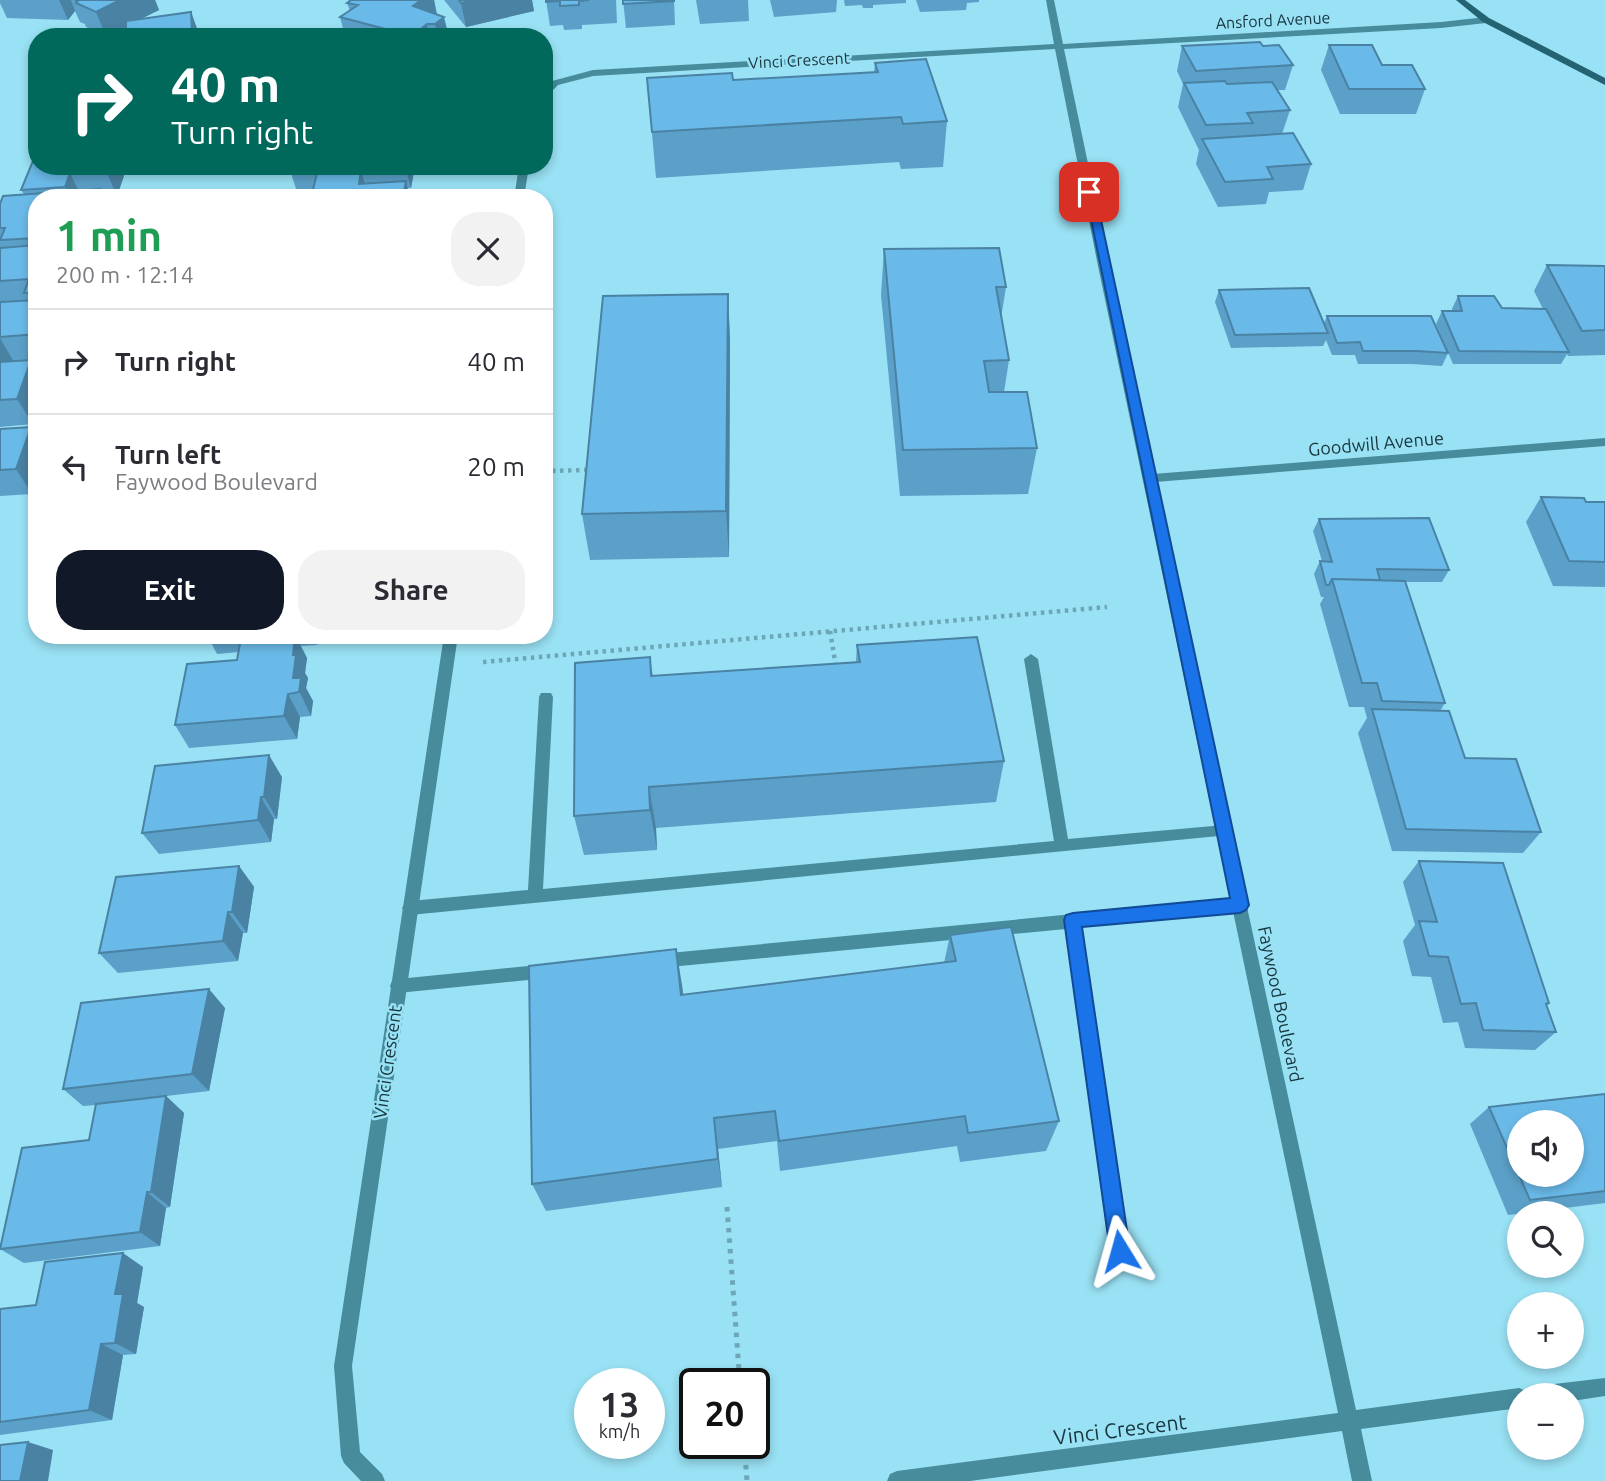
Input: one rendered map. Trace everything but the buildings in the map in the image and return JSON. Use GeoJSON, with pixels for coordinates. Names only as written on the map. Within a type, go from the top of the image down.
{"type":"FeatureCollection","features":[{"type":"Feature","properties":{"kind":"main road"},"geometry":{"type":"LineString","coordinates":[[1460,0],[1486,20],[1603,79]]}},
{"type":"Feature","properties":{"kind":"street","name":"Faywood Boulevard"},"geometry":{"type":"LineString","coordinates":[[1050,0],[1103,266],[1362,1481]]}},
{"type":"Feature","properties":{"kind":"street","name":"Ansford Avenue"},"geometry":{"type":"LineString","coordinates":[[1061,45],[1441,25],[1486,20]]}},
{"type":"Feature","properties":{"kind":"street","name":"Vinci Crescent"},"geometry":{"type":"LineString","coordinates":[[553,85],[593,73],[1061,45]]}},
{"type":"Feature","properties":{"kind":"street","name":"Goodwill Avenue"},"geometry":{"type":"LineString","coordinates":[[1150,478],[1605,442]]}},
{"type":"Feature","properties":{"kind":"street","name":"Vinci Crescent"},"geometry":{"type":"LineString","coordinates":[[375,1481],[351,1456],[343,1366],[450,644]]}},
{"type":"Feature","properties":{"kind":"street"},"geometry":{"type":"LineString","coordinates":[[1031,659],[1062,846]]}},
{"type":"Feature","properties":{"kind":"street"},"geometry":{"type":"LineString","coordinates":[[535,896],[546,697]]}},
{"type":"Feature","properties":{"kind":"street"},"geometry":{"type":"LineString","coordinates":[[410,908],[1224,831]]}},
{"type":"Feature","properties":{"kind":"street"},"geometry":{"type":"LineString","coordinates":[[646,962],[1240,905]]}},
{"type":"Feature","properties":{"kind":"street"},"geometry":{"type":"LineString","coordinates":[[1073,920],[1120,1251]]}},
{"type":"Feature","properties":{"kind":"street"},"geometry":{"type":"LineString","coordinates":[[398,986],[563,970]]}},
{"type":"Feature","properties":{"kind":"street"},"geometry":{"type":"LineString","coordinates":[[1584,1390],[1605,1387]]}},
{"type":"Feature","properties":{"kind":"street","name":"Vinci Crescent"},"geometry":{"type":"LineString","coordinates":[[897,1481],[1507,1400]]}},
{"type":"Feature","properties":{"kind":"path"},"geometry":{"type":"LineString","coordinates":[[553,471],[588,470]]}},
{"type":"Feature","properties":{"kind":"path"},"geometry":{"type":"LineString","coordinates":[[446,665],[1107,607]]}},
{"type":"Feature","properties":{"kind":"path"},"geometry":{"type":"LineString","coordinates":[[830,631],[837,669]]}},
{"type":"Feature","properties":{"kind":"path"},"geometry":{"type":"LineString","coordinates":[[727,1207],[739,1368]]}},
{"type":"Feature","properties":{"kind":"path"},"geometry":{"type":"LineString","coordinates":[[745,1459],[747,1481]]}},
{"type":"Feature","properties":{"kind":"route"},"geometry":{"type":"LineString","coordinates":[[1089,192],[1240,905],[1073,920],[1120,1251]]}}]}
